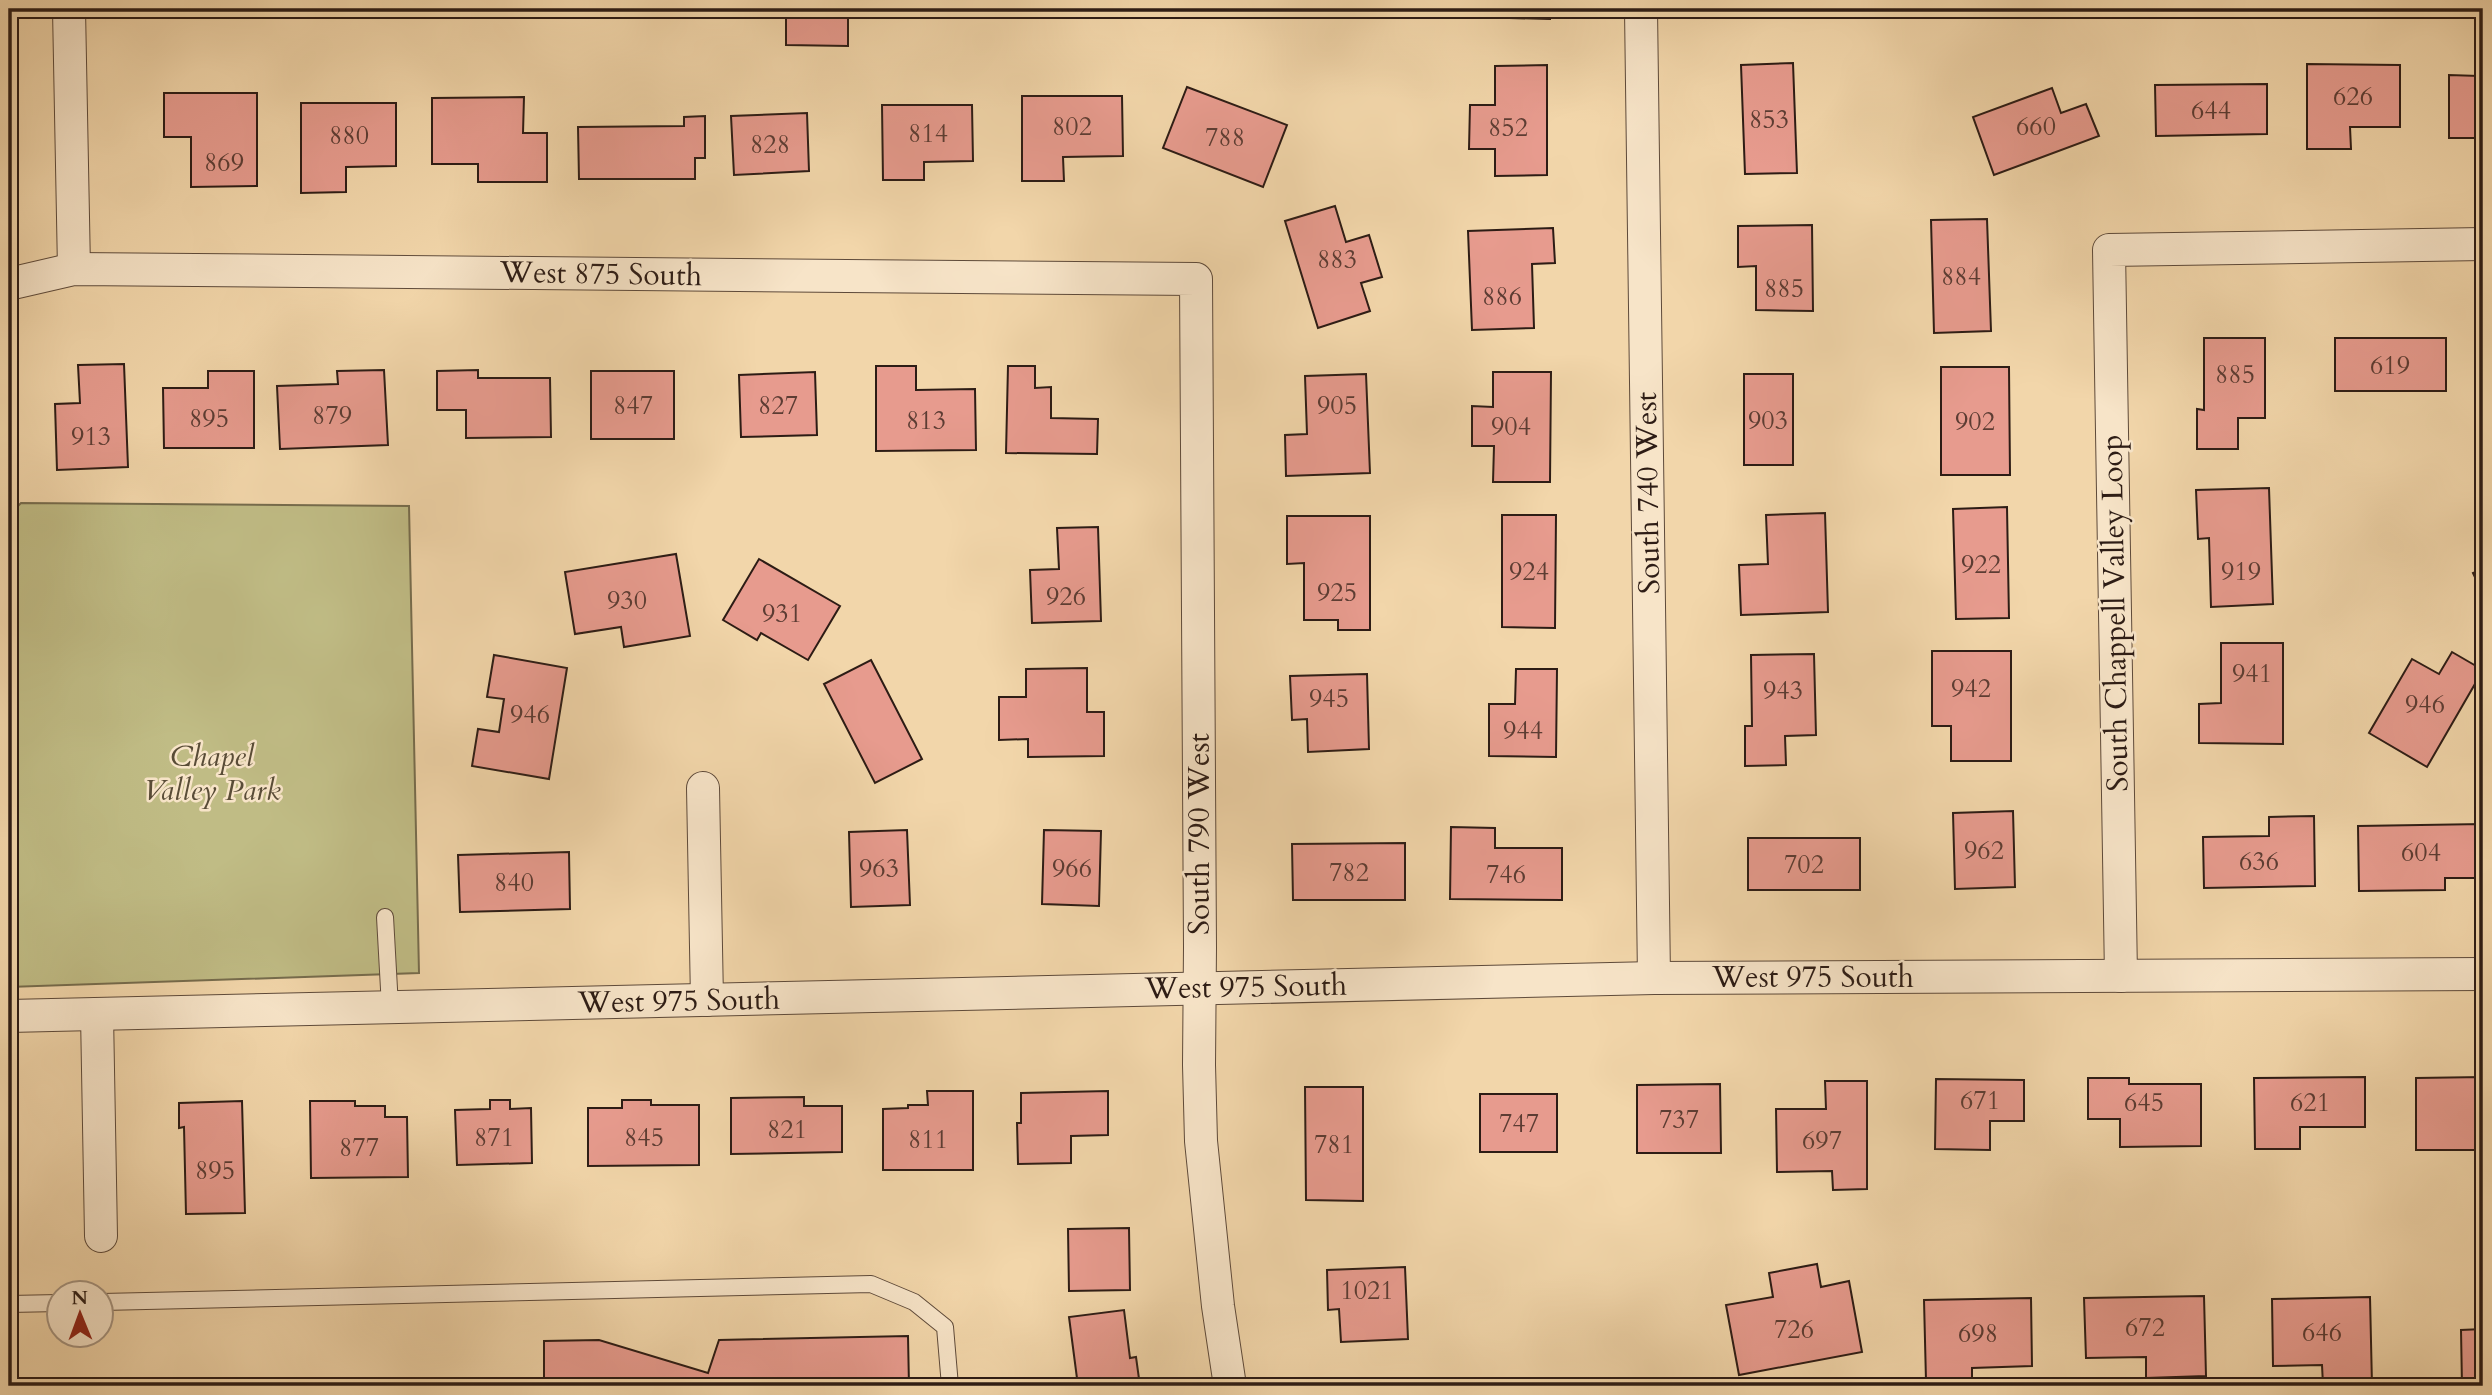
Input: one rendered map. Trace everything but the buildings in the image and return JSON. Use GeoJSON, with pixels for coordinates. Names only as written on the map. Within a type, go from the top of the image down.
{"type":"FeatureCollection","features":[{"type":"Feature","properties":{"kind":"street"},"geometry":{"type":"LineString","coordinates":[[69,9],[74,269]]}},
{"type":"Feature","properties":{"kind":"street","name":"South 740 West"},"geometry":{"type":"LineString","coordinates":[[1641,9],[1654,978]]}},
{"type":"Feature","properties":{"kind":"street","name":"South Chappell Valley Loop"},"geometry":{"type":"LineString","coordinates":[[2122,976],[2109,250],[2483,244]]}},
{"type":"Feature","properties":{"kind":"street","name":"West 875 South"},"geometry":{"type":"LineString","coordinates":[[9,284],[74,269],[1196,279]]}},
{"type":"Feature","properties":{"kind":"street","name":"South 790 West"},"geometry":{"type":"LineString","coordinates":[[1196,279],[1199,1065],[1202,1142],[1218,1306],[1230,1386]]}},
{"type":"Feature","properties":{"kind":"street"},"geometry":{"type":"LineString","coordinates":[[703,788],[707,1000]]}},
{"type":"Feature","properties":{"kind":"street","name":"West 975 South"},"geometry":{"type":"LineString","coordinates":[[9,1016],[1654,978],[2483,974]]}},
{"type":"Feature","properties":{"kind":"street"},"geometry":{"type":"LineString","coordinates":[[97,1014],[101,1236]]}},
{"type":"Feature","properties":{"kind":"lane"},"geometry":{"type":"LineString","coordinates":[[385,917],[390,1007]]}},
{"type":"Feature","properties":{"kind":"lane"},"geometry":{"type":"LineString","coordinates":[[116,1302],[871,1284],[914,1303],[945,1326],[950,1386]]}},
{"type":"Feature","properties":{"kind":"lane"},"geometry":{"type":"LineString","coordinates":[[9,1304],[46,1303]]}},
{"type":"Feature","properties":{"kind":"green space","name":"Chapel Valley Park"},"geometry":{"type":"Polygon","coordinates":[[[21,503],[409,506],[419,973],[9,987],[9,515],[21,503]]]}}]}
